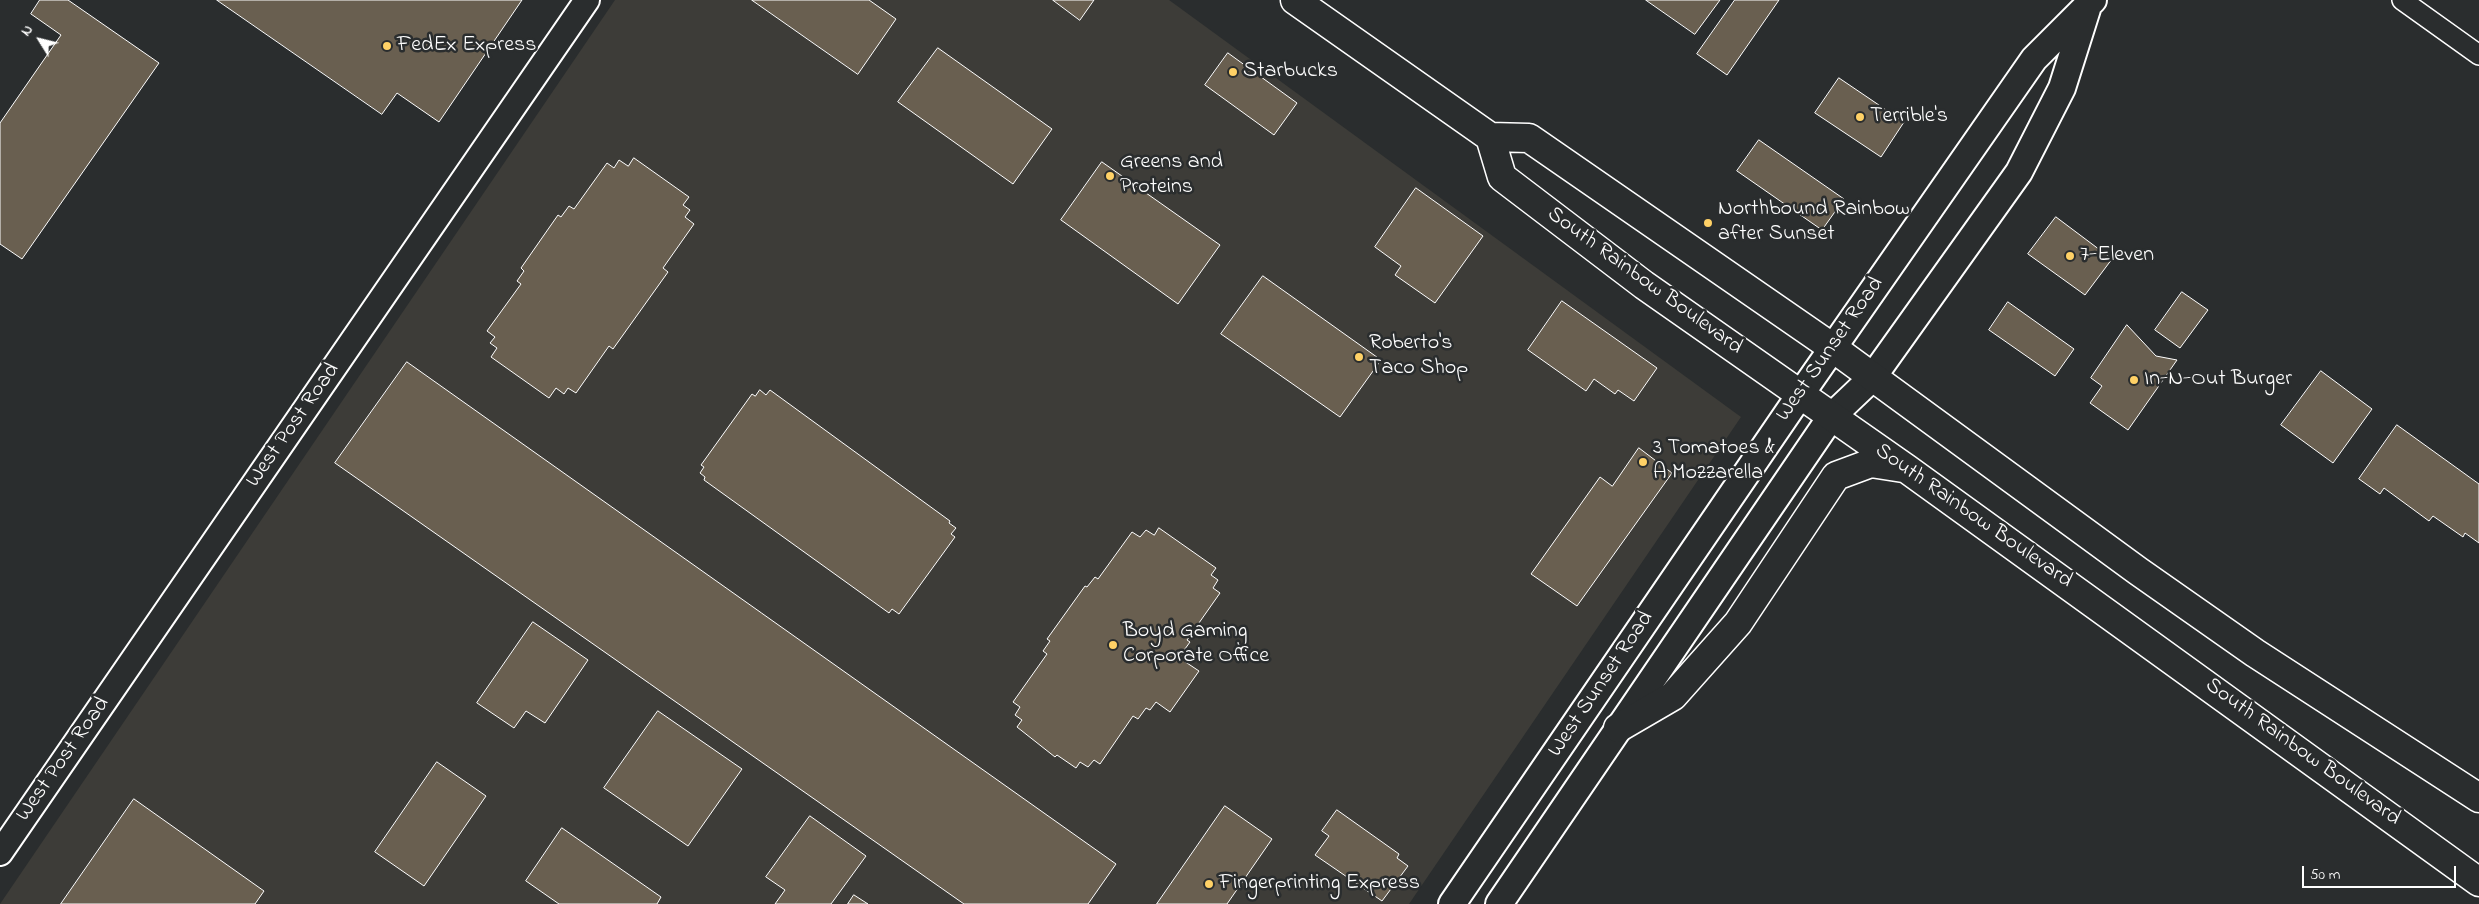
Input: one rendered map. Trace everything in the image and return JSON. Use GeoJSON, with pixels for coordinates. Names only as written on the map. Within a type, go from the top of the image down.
{"type":"FeatureCollection","features":[{"type":"Feature","properties":{"kind":"main road"},"geometry":{"type":"LineString","coordinates":[[1295,0],[1490,137],[1529,138],[1832,348],[2255,653],[2479,798]]}},
{"type":"Feature","properties":{"kind":"main road","name":"West Sunset Road"},"geometry":{"type":"LineString","coordinates":[[1452,904],[1832,348],[2034,58],[2090,3]]}},
{"type":"Feature","properties":{"kind":"main road","name":"West Sunset Road"},"geometry":{"type":"LineString","coordinates":[[1500,904],[1831,417],[1872,378],[2019,172],[2062,88],[2090,3]]}},
{"type":"Feature","properties":{"kind":"main road","name":"South Rainbow Boulevard"},"geometry":{"type":"LineString","coordinates":[[1490,137],[1502,177],[1644,285],[1907,469],[2479,882]]}},
{"type":"Feature","properties":{"kind":"main road"},"geometry":{"type":"LineString","coordinates":[[1588,706],[1618,728],[1673,696],[1738,623],[1836,476],[1871,463],[1907,469]]}},
{"type":"Feature","properties":{"kind":"main road"},"geometry":{"type":"LineString","coordinates":[[2379,808],[2441,873],[2479,901]]}},
{"type":"Feature","properties":{"kind":"street","name":"West Post Road"},"geometry":{"type":"LineString","coordinates":[[0,853],[588,0]]}},
{"type":"Feature","properties":{"kind":"street"},"geometry":{"type":"LineString","coordinates":[[2402,0],[2479,55]]}},
{"type":"Feature","properties":{"kind":"shaded area"},"geometry":{"type":"Polygon","coordinates":[[[615,0],[1169,0],[1741,417],[1409,904],[0,904],[615,0]]]}},
{"type":"Feature","properties":{"kind":"building"},"geometry":{"type":"Polygon","coordinates":[[[40,0],[68,0],[159,63],[22,259],[0,244],[0,123],[61,35],[31,14],[40,0]]]}},
{"type":"Feature","properties":{"kind":"building","name":"FedEx Express"},"geometry":{"type":"Polygon","coordinates":[[[217,0],[522,0],[439,122],[397,93],[382,114],[217,0]]]}},
{"type":"Feature","properties":{"kind":"building"},"geometry":{"type":"Polygon","coordinates":[[[752,0],[869,0],[896,19],[858,74],[752,0]]]}},
{"type":"Feature","properties":{"kind":"building"},"geometry":{"type":"Polygon","coordinates":[[[1053,0],[1094,0],[1080,20],[1053,0]]]}},
{"type":"Feature","properties":{"kind":"building"},"geometry":{"type":"Polygon","coordinates":[[[1646,0],[1720,0],[1695,34],[1646,0]]]}},
{"type":"Feature","properties":{"kind":"building"},"geometry":{"type":"Polygon","coordinates":[[[1735,0],[1779,0],[1727,75],[1697,54],[1735,0]]]}},
{"type":"Feature","properties":{"kind":"building"},"geometry":{"type":"Polygon","coordinates":[[[938,48],[1052,129],[1013,184],[898,102],[938,48]]]}},
{"type":"Feature","properties":{"kind":"building"},"geometry":{"type":"Polygon","coordinates":[[[1228,53],[1297,103],[1274,135],[1205,85],[1228,53]]]}},
{"type":"Feature","properties":{"kind":"building","name":"Terrible's"},"geometry":{"type":"Polygon","coordinates":[[[1839,78],[1904,122],[1881,157],[1815,113],[1839,78]]]}},
{"type":"Feature","properties":{"kind":"building"},"geometry":{"type":"Polygon","coordinates":[[[1759,140],[1844,199],[1822,230],[1737,171],[1759,140]]]}},
{"type":"Feature","properties":{"kind":"building"},"geometry":{"type":"Polygon","coordinates":[[[634,158],[689,197],[683,205],[690,210],[685,217],[694,224],[663,268],[668,272],[613,349],[609,346],[576,393],[568,388],[564,394],[556,388],[549,398],[491,357],[497,348],[490,343],[495,337],[487,331],[521,284],[517,281],[524,271],[521,268],[558,215],[561,217],[569,206],[574,209],[607,163],[614,168],[619,160],[628,166],[634,158]]]}},
{"type":"Feature","properties":{"kind":"building"},"geometry":{"type":"Polygon","coordinates":[[[1102,162],[1220,245],[1178,304],[1061,220],[1102,162]]]}},
{"type":"Feature","properties":{"kind":"building"},"geometry":{"type":"Polygon","coordinates":[[[1416,188],[1483,236],[1435,303],[1395,275],[1401,266],[1375,247],[1416,188]]]}},
{"type":"Feature","properties":{"kind":"building","name":"7-Eleven"},"geometry":{"type":"Polygon","coordinates":[[[2056,217],[2112,259],[2085,295],[2028,254],[2056,217]]]}},
{"type":"Feature","properties":{"kind":"building"},"geometry":{"type":"Polygon","coordinates":[[[1263,276],[1381,360],[1340,417],[1221,334],[1263,276]]]}},
{"type":"Feature","properties":{"kind":"building"},"geometry":{"type":"Polygon","coordinates":[[[2182,292],[2208,310],[2180,348],[2155,330],[2182,292]]]}},
{"type":"Feature","properties":{"kind":"building"},"geometry":{"type":"Polygon","coordinates":[[[1562,301],[1657,368],[1634,401],[1618,390],[1615,394],[1594,379],[1586,391],[1528,350],[1562,301]]]}},
{"type":"Feature","properties":{"kind":"building"},"geometry":{"type":"Polygon","coordinates":[[[2008,302],[2074,349],[2055,376],[1989,330],[2008,302]]]}},
{"type":"Feature","properties":{"kind":"building"},"geometry":{"type":"Polygon","coordinates":[[[2127,325],[2156,356],[2177,360],[2128,430],[2090,403],[2102,386],[2091,378],[2127,325]]]}},
{"type":"Feature","properties":{"kind":"building"},"geometry":{"type":"Polygon","coordinates":[[[407,362],[1116,864],[1088,904],[964,904],[335,463],[407,362]]]}},
{"type":"Feature","properties":{"kind":"building"},"geometry":{"type":"Polygon","coordinates":[[[2321,371],[2372,409],[2333,463],[2281,425],[2321,371]]]}},
{"type":"Feature","properties":{"kind":"building"},"geometry":{"type":"Polygon","coordinates":[[[760,390],[766,395],[770,390],[950,521],[949,523],[956,528],[951,534],[955,537],[899,614],[892,609],[889,613],[704,480],[705,477],[700,473],[704,467],[701,465],[752,394],[755,396],[760,390]]]}},
{"type":"Feature","properties":{"kind":"building"},"geometry":{"type":"Polygon","coordinates":[[[2397,425],[2479,484],[2479,543],[2465,533],[2463,537],[2433,516],[2429,521],[2384,488],[2380,494],[2359,479],[2397,425]]]}},
{"type":"Feature","properties":{"kind":"building"},"geometry":{"type":"Polygon","coordinates":[[[1639,448],[1672,473],[1577,606],[1531,574],[1600,477],[1612,486],[1639,448]]]}},
{"type":"Feature","properties":{"kind":"building"},"geometry":{"type":"Polygon","coordinates":[[[1159,528],[1216,568],[1211,575],[1218,580],[1213,588],[1220,593],[1187,640],[1190,642],[1182,653],[1187,657],[1184,661],[1199,671],[1170,712],[1156,702],[1150,710],[1146,708],[1138,719],[1133,716],[1100,764],[1094,760],[1088,767],[1080,762],[1076,768],[1057,755],[1055,757],[1017,727],[1022,720],[1015,715],[1020,707],[1013,702],[1047,654],[1043,651],[1050,641],[1047,639],[1085,586],[1087,587],[1095,577],[1098,579],[1132,532],[1140,537],[1146,530],[1154,535],[1159,528]]]}},
{"type":"Feature","properties":{"kind":"building"},"geometry":{"type":"Polygon","coordinates":[[[533,622],[588,660],[545,723],[526,711],[514,728],[477,703],[533,622]]]}},
{"type":"Feature","properties":{"kind":"building"},"geometry":{"type":"Polygon","coordinates":[[[658,711],[742,769],[688,846],[604,788],[658,711]]]}},
{"type":"Feature","properties":{"kind":"building"},"geometry":{"type":"Polygon","coordinates":[[[437,762],[486,796],[424,886],[375,852],[437,762]]]}},
{"type":"Feature","properties":{"kind":"building"},"geometry":{"type":"Polygon","coordinates":[[[134,799],[264,891],[255,904],[61,904],[134,799]]]}},
{"type":"Feature","properties":{"kind":"building"},"geometry":{"type":"Polygon","coordinates":[[[1225,806],[1272,839],[1227,904],[1157,904],[1225,806]]]}},
{"type":"Feature","properties":{"kind":"building"},"geometry":{"type":"Polygon","coordinates":[[[1337,810],[1399,854],[1397,858],[1408,866],[1382,901],[1315,855],[1329,836],[1322,831],[1337,810]]]}},
{"type":"Feature","properties":{"kind":"building"},"geometry":{"type":"Polygon","coordinates":[[[810,816],[866,856],[831,904],[775,904],[785,890],[766,877],[810,816]]]}},
{"type":"Feature","properties":{"kind":"building"},"geometry":{"type":"Polygon","coordinates":[[[562,828],[661,897],[657,904],[559,904],[526,881],[562,828]]]}},
{"type":"Feature","properties":{"kind":"building"},"geometry":{"type":"Polygon","coordinates":[[[854,895],[868,904],[848,904],[854,895]]]}},
{"type":"Feature","properties":{"kind":"place","name":"FedEx Express"},"geometry":{"type":"Point","coordinates":[387,46]}},
{"type":"Feature","properties":{"kind":"place","name":"Starbucks"},"geometry":{"type":"Point","coordinates":[1233,72]}},
{"type":"Feature","properties":{"kind":"place","name":"Terrible's"},"geometry":{"type":"Point","coordinates":[1860,117]}},
{"type":"Feature","properties":{"kind":"place","name":"Greens and Proteins"},"geometry":{"type":"Point","coordinates":[1110,176]}},
{"type":"Feature","properties":{"kind":"place","name":"Northbound Rainbow after Sunset"},"geometry":{"type":"Point","coordinates":[1708,223]}},
{"type":"Feature","properties":{"kind":"place","name":"7-Eleven"},"geometry":{"type":"Point","coordinates":[2070,256]}},
{"type":"Feature","properties":{"kind":"place","name":"Roberto's Taco Shop"},"geometry":{"type":"Point","coordinates":[1359,357]}},
{"type":"Feature","properties":{"kind":"place","name":"In-N-Out Burger"},"geometry":{"type":"Point","coordinates":[2134,380]}},
{"type":"Feature","properties":{"kind":"place","name":"3 Tomatoes & A Mozzarella"},"geometry":{"type":"Point","coordinates":[1643,462]}},
{"type":"Feature","properties":{"kind":"place","name":"Boyd Gaming Corporate Office"},"geometry":{"type":"Point","coordinates":[1113,645]}},
{"type":"Feature","properties":{"kind":"place","name":"Fingerprinting Express"},"geometry":{"type":"Point","coordinates":[1209,884]}}]}
